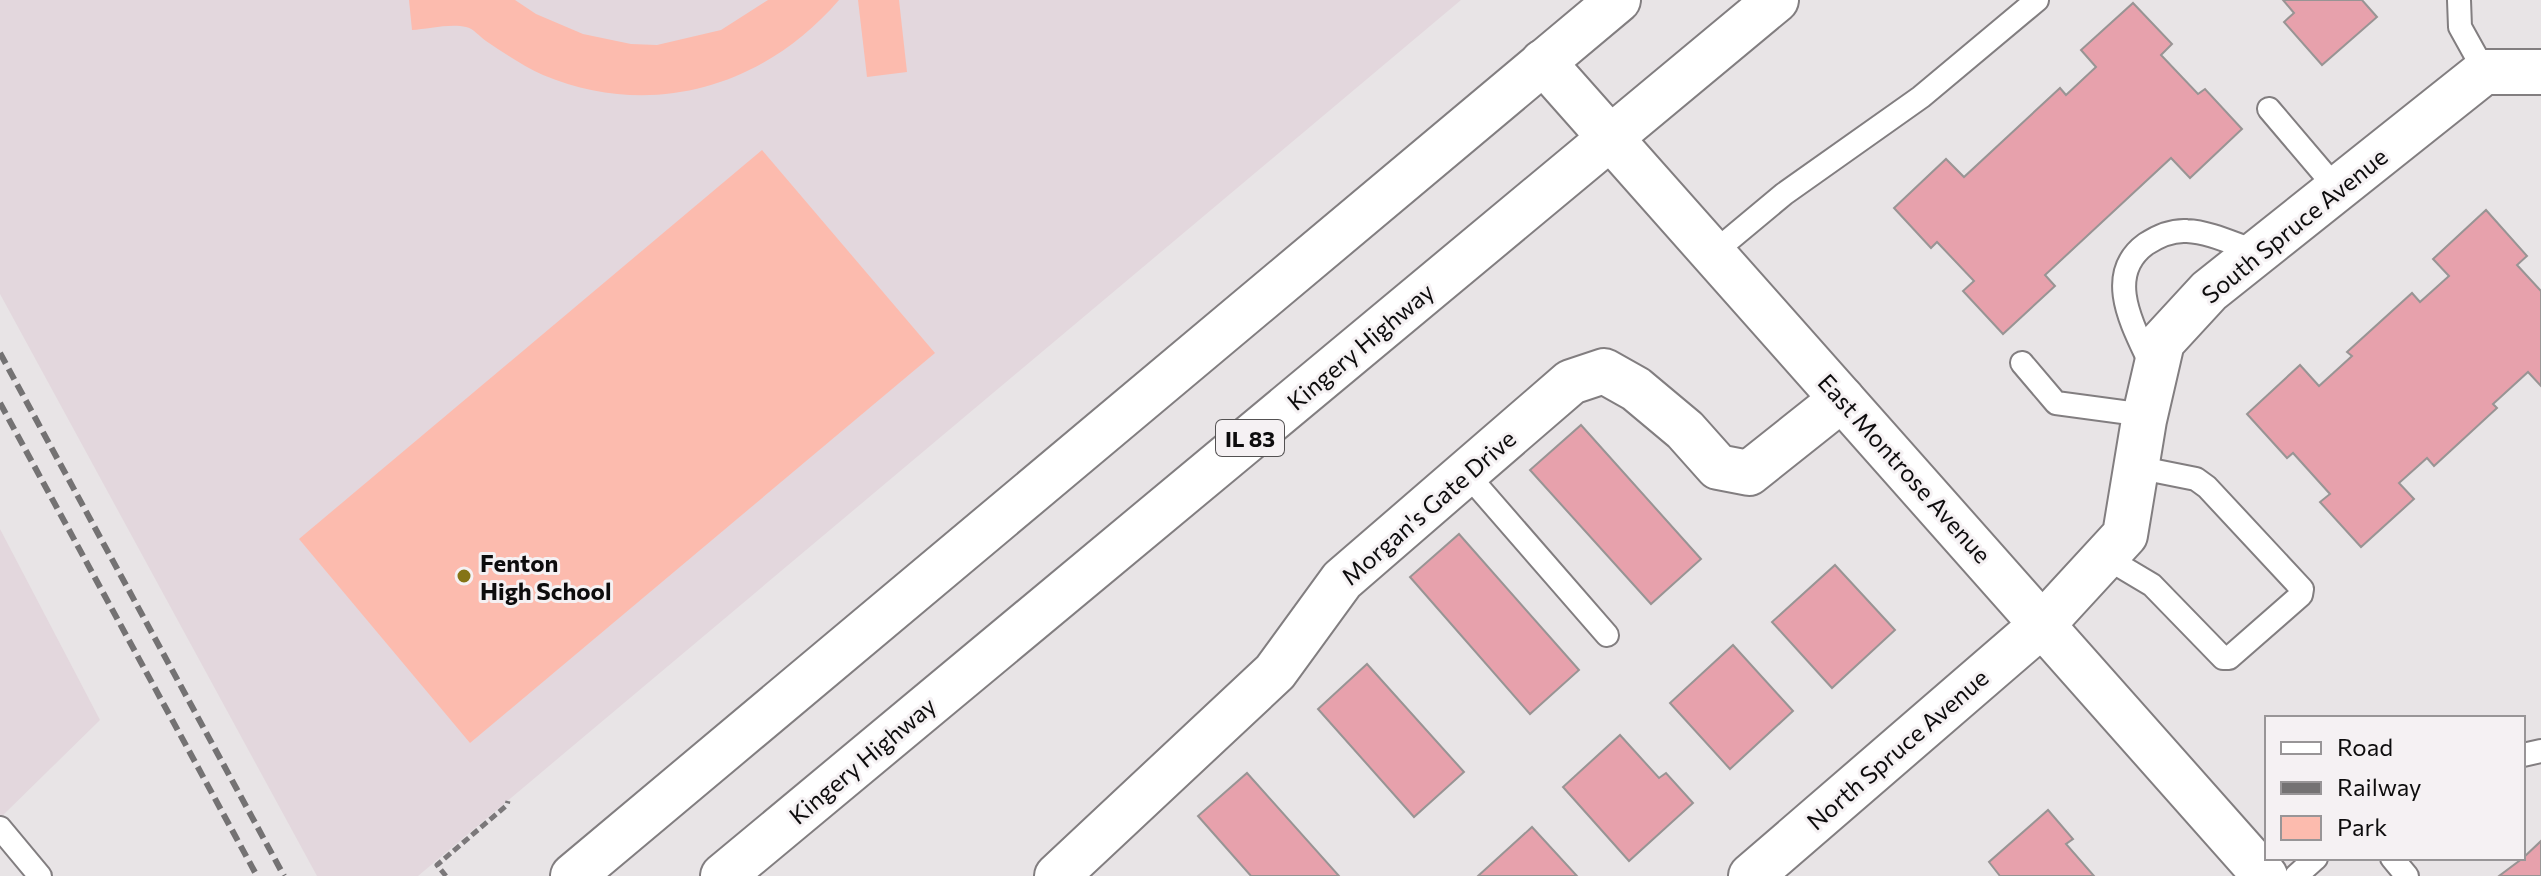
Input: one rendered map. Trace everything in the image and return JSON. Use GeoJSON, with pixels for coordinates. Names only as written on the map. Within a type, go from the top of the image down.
{"type":"FeatureCollection","features":[{"type":"Feature","properties":{"kind":"main road"},"geometry":{"type":"LineString","coordinates":[[573,876],[1618,0]]}},
{"type":"Feature","properties":{"kind":"main road","name":"Kingery Highway"},"geometry":{"type":"LineString","coordinates":[[723,876],[1776,0]]}},
{"type":"Feature","properties":{"kind":"main road","name":"East Montrose Avenue"},"geometry":{"type":"LineString","coordinates":[[1543,62],[1608,139],[2044,623],[2265,876]]}},
{"type":"Feature","properties":{"kind":"main road"},"geometry":{"type":"LineString","coordinates":[[2485,72],[2541,72]]}},
{"type":"Feature","properties":{"kind":"main road","name":"South Spruce Avenue"},"geometry":{"type":"LineString","coordinates":[[2044,623],[2125,535],[2162,342],[2209,291],[2485,72]]}},
{"type":"Feature","properties":{"kind":"main road","name":"Morgan's Gate Drive"},"geometry":{"type":"LineString","coordinates":[[1057,876],[1275,672],[1342,580],[1571,382],[1604,371],[1655,405],[1685,430],[1718,467],[1749,473],[1842,399]]}},
{"type":"Feature","properties":{"kind":"main road","name":"North Spruce Avenue"},"geometry":{"type":"LineString","coordinates":[[1751,876],[2044,623]]}},
{"type":"Feature","properties":{"kind":"lane"},"geometry":{"type":"LineString","coordinates":[[1712,254],[1784,194],[1921,97],[2037,0]]}},
{"type":"Feature","properties":{"kind":"lane"},"geometry":{"type":"LineString","coordinates":[[2459,0],[2460,27],[2485,72]]}},
{"type":"Feature","properties":{"kind":"lane"},"geometry":{"type":"LineString","coordinates":[[2269,109],[2337,189]]}},
{"type":"Feature","properties":{"kind":"lane"},"geometry":{"type":"LineString","coordinates":[[2022,363],[2056,403],[2150,395],[2122,286],[2127,266],[2143,246],[2163,234],[2187,231],[2258,252]]}},
{"type":"Feature","properties":{"kind":"lane"},"geometry":{"type":"LineString","coordinates":[[2105,557],[2152,585],[2223,658],[2229,658],[2301,595],[2302,589],[2207,487],[2196,479],[2136,467]]}},
{"type":"Feature","properties":{"kind":"lane"},"geometry":{"type":"LineString","coordinates":[[1466,473],[1607,635]]}},
{"type":"Feature","properties":{"kind":"lane"},"geometry":{"type":"LineString","coordinates":[[0,828],[40,876]]}},
{"type":"Feature","properties":{"kind":"lane"},"geometry":{"type":"LineString","coordinates":[[2296,876],[2314,860]]}},
{"type":"Feature","properties":{"kind":"lane"},"geometry":{"type":"LineString","coordinates":[[2394,860],[2407,876]]}},
{"type":"Feature","properties":{"kind":"path"},"geometry":{"type":"LineString","coordinates":[[446,876],[437,865],[508,801]]}},
{"type":"Feature","properties":{"kind":"shaded area","name":"Fenton High School"},"geometry":{"type":"Polygon","coordinates":[[[0,0],[1461,0],[418,876],[317,876],[0,294],[0,0]]]}},
{"type":"Feature","properties":{"kind":"shaded area"},"geometry":{"type":"Polygon","coordinates":[[[0,529],[100,720],[0,818],[0,529]]]}},
{"type":"Feature","properties":{"kind":"green space"},"geometry":{"type":"Polygon","coordinates":[[[409,0],[515,0],[536,14],[583,34],[631,44],[657,45],[721,30],[768,0],[839,0],[809,30],[776,55],[740,74],[703,87],[664,94],[624,95],[584,88],[543,75],[507,55],[469,28],[453,26],[412,30],[409,0]]]}},
{"type":"Feature","properties":{"kind":"green space"},"geometry":{"type":"Polygon","coordinates":[[[858,0],[899,0],[907,72],[867,77],[858,0]]]}},
{"type":"Feature","properties":{"kind":"green space"},"geometry":{"type":"Polygon","coordinates":[[[762,150],[935,353],[470,743],[299,539],[762,150]]]}},
{"type":"Feature","properties":{"kind":"building"},"geometry":{"type":"Polygon","coordinates":[[[2283,0],[2362,0],[2377,17],[2322,65],[2284,22],[2294,13],[2283,0]]]}},
{"type":"Feature","properties":{"kind":"building"},"geometry":{"type":"Polygon","coordinates":[[[2133,3],[2172,44],[2161,55],[2198,94],[2205,89],[2242,129],[2190,178],[2171,158],[2045,275],[2055,286],[2003,334],[1963,291],[1974,281],[1937,242],[1931,248],[1894,208],[1946,159],[1964,177],[2060,88],[2066,95],[2096,67],[2081,50],[2133,3]]]}},
{"type":"Feature","properties":{"kind":"building"},"geometry":{"type":"Polygon","coordinates":[[[2486,210],[2527,256],[2517,265],[2541,291],[2541,386],[2528,372],[2493,404],[2497,408],[2434,466],[2427,458],[2399,483],[2414,499],[2361,547],[2320,502],[2330,494],[2293,453],[2287,458],[2247,414],[2300,365],[2319,386],[2352,356],[2347,352],[2412,293],[2420,302],[2449,276],[2433,259],[2486,210]]]}},
{"type":"Feature","properties":{"kind":"building"},"geometry":{"type":"Polygon","coordinates":[[[1581,425],[1701,559],[1651,604],[1530,470],[1581,425]]]}},
{"type":"Feature","properties":{"kind":"building"},"geometry":{"type":"Polygon","coordinates":[[[1459,534],[1579,670],[1530,714],[1410,577],[1459,534]]]}},
{"type":"Feature","properties":{"kind":"building"},"geometry":{"type":"Polygon","coordinates":[[[1835,565],[1895,630],[1832,688],[1772,622],[1835,565]]]}},
{"type":"Feature","properties":{"kind":"building"},"geometry":{"type":"Polygon","coordinates":[[[1733,645],[1793,711],[1730,769],[1670,703],[1733,645]]]}},
{"type":"Feature","properties":{"kind":"building"},"geometry":{"type":"Polygon","coordinates":[[[1367,664],[1464,772],[1414,817],[1318,709],[1367,664]]]}},
{"type":"Feature","properties":{"kind":"building"},"geometry":{"type":"Polygon","coordinates":[[[1620,735],[1659,778],[1666,773],[1693,803],[1629,861],[1563,787],[1620,735]]]}},
{"type":"Feature","properties":{"kind":"building"},"geometry":{"type":"Polygon","coordinates":[[[1247,773],[1339,876],[1251,876],[1198,816],[1247,773]]]}},
{"type":"Feature","properties":{"kind":"building"},"geometry":{"type":"Polygon","coordinates":[[[2048,810],[2073,839],[2066,844],[2094,876],[2000,876],[1989,862],[2048,810]]]}},
{"type":"Feature","properties":{"kind":"building"},"geometry":{"type":"Polygon","coordinates":[[[1532,827],[1577,876],[1478,876],[1532,827]]]}},
{"type":"Feature","properties":{"kind":"building"},"geometry":{"type":"Polygon","coordinates":[[[2541,841],[2541,876],[2499,876],[2520,860],[2525,860],[2525,856],[2541,841]]]}},
{"type":"Feature","properties":{"kind":"railway"},"geometry":{"type":"LineString","coordinates":[[0,353],[284,876]]}},
{"type":"Feature","properties":{"kind":"railway"},"geometry":{"type":"LineString","coordinates":[[0,403],[257,876]]}},
{"type":"Feature","properties":{"kind":"place","name":"Fenton High School"},"geometry":{"type":"Point","coordinates":[464,576]}}]}
